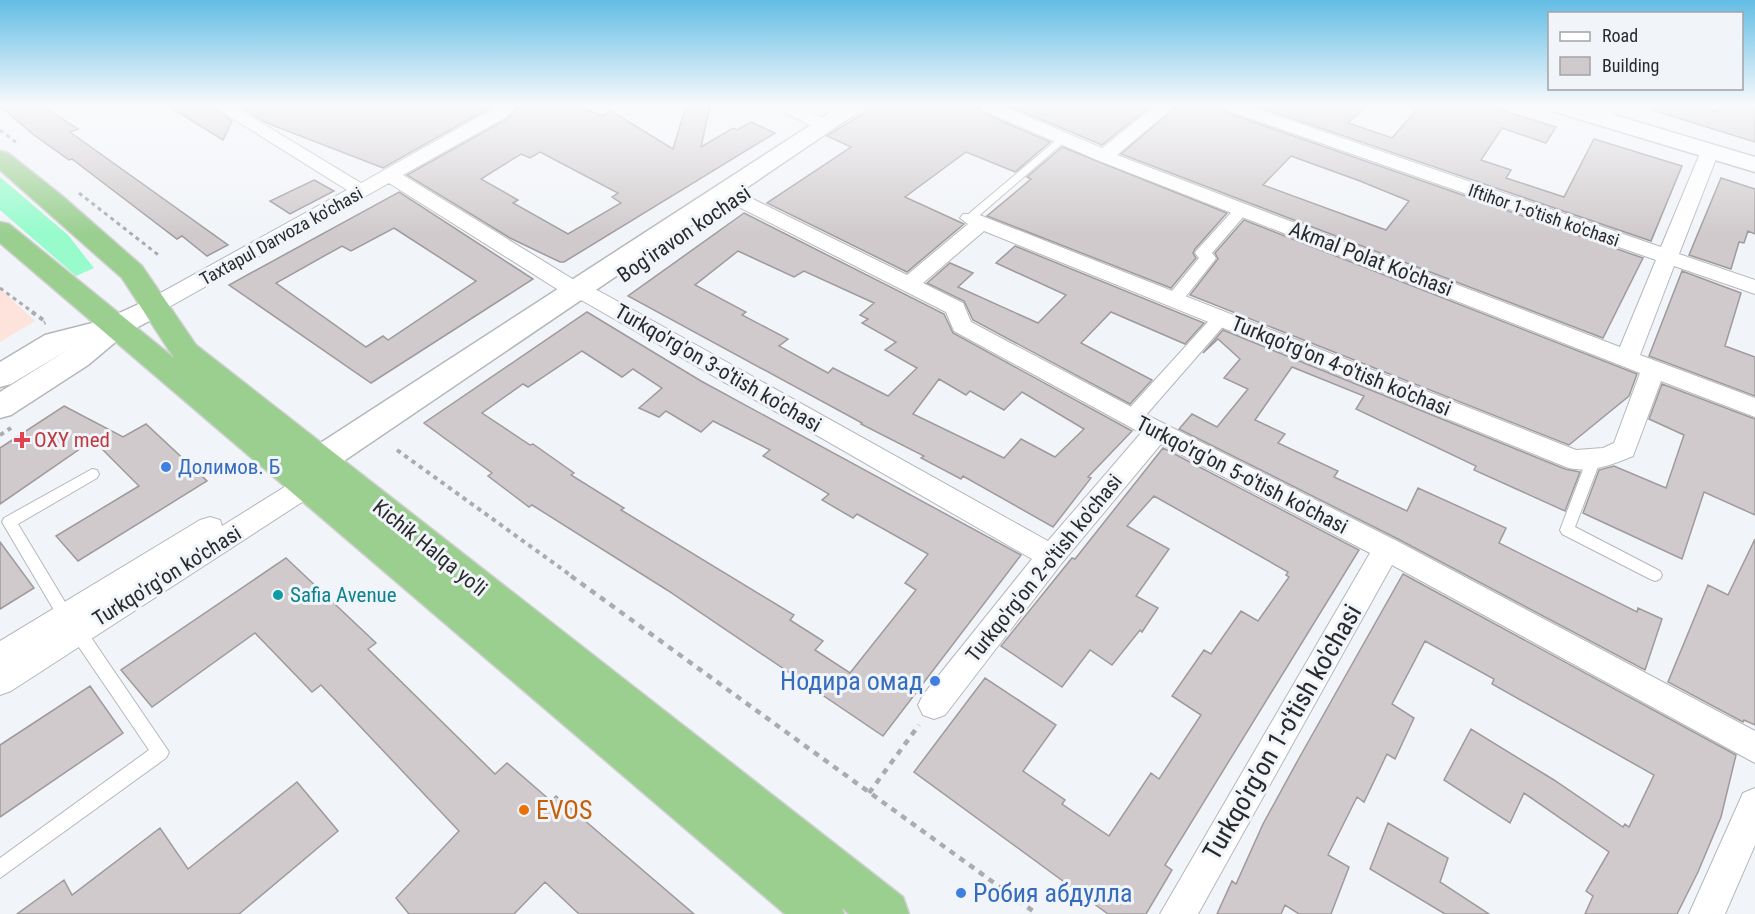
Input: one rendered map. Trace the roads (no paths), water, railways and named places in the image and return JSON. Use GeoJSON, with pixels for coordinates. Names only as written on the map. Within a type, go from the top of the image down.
{"type":"FeatureCollection","features":[{"type":"Feature","properties":{"kind":"highway","name":"Kichik Halqa yo'li"},"geometry":{"type":"LineString","coordinates":[[0,158],[52,200],[132,272],[185,352],[313,473],[821,914]]}},
{"type":"Feature","properties":{"kind":"highway","name":"Kichik Halqa yo'li"},"geometry":{"type":"LineString","coordinates":[[0,230],[115,327],[313,473],[886,914]]}},
{"type":"Feature","properties":{"kind":"street"},"geometry":{"type":"LineString","coordinates":[[292,149],[361,191]]}},
{"type":"Feature","properties":{"kind":"street","name":"Taxtapul Darvoza ko'chasi"},"geometry":{"type":"LineString","coordinates":[[0,407],[77,358],[115,327],[437,149]]}},
{"type":"Feature","properties":{"kind":"street","name":"Bog'iravon kochasi"},"geometry":{"type":"LineString","coordinates":[[584,294],[790,149]]}},
{"type":"Feature","properties":{"kind":"street","name":"Bog'iravon kochasi"},"geometry":{"type":"LineString","coordinates":[[313,473],[584,294],[738,199],[797,158],[804,149]]}},
{"type":"Feature","properties":{"kind":"street","name":"Akmal Polat Ko'chasi"},"geometry":{"type":"LineString","coordinates":[[1088,149],[1755,408]]}},
{"type":"Feature","properties":{"kind":"street"},"geometry":{"type":"LineString","coordinates":[[1104,156],[1113,149]]}},
{"type":"Feature","properties":{"kind":"street","name":"Iftihor 1-o'tish ko'chasi"},"geometry":{"type":"LineString","coordinates":[[1355,149],[1755,287]]}},
{"type":"Feature","properties":{"kind":"street"},"geometry":{"type":"LineString","coordinates":[[1704,149],[1755,165]]}},
{"type":"Feature","properties":{"kind":"street"},"geometry":{"type":"LineString","coordinates":[[1627,359],[1710,151]]}},
{"type":"Feature","properties":{"kind":"street","name":"Turkqo'rg'on 3-o'tish ko'chasi"},"geometry":{"type":"LineString","coordinates":[[389,176],[584,294],[1051,556]]}},
{"type":"Feature","properties":{"kind":"street","name":"Turkqo'rg'on 5-o'tish ko'chasi"},"geometry":{"type":"LineString","coordinates":[[738,199],[958,310],[962,326],[1132,418],[1387,549],[1755,748]]}},
{"type":"Feature","properties":{"kind":"street"},"geometry":{"type":"LineString","coordinates":[[1173,301],[1208,258],[1203,253],[1242,209]]}},
{"type":"Feature","properties":{"kind":"street"},"geometry":{"type":"LineString","coordinates":[[908,285],[975,220]]}},
{"type":"Feature","properties":{"kind":"street","name":"Turkqo'rg'on 4-o'tish ko'chasi"},"geometry":{"type":"LineString","coordinates":[[975,220],[1567,458],[1594,459],[1616,454],[1624,448],[1653,369]]}},
{"type":"Feature","properties":{"kind":"street"},"geometry":{"type":"LineString","coordinates":[[1132,418],[1221,318]]}},
{"type":"Feature","properties":{"kind":"street","name":"Taxtapul Darvoza ko'chasi"},"geometry":{"type":"LineString","coordinates":[[0,376],[46,335],[115,327]]}},
{"type":"Feature","properties":{"kind":"street","name":"Turkqo'rg'on 2-o'tish ko'chasi"},"geometry":{"type":"LineString","coordinates":[[934,705],[1051,556],[1157,431]]}},
{"type":"Feature","properties":{"kind":"street","name":"Turkqo'rg'on ko'chasi"},"geometry":{"type":"LineString","coordinates":[[0,681],[72,624],[313,473]]}},
{"type":"Feature","properties":{"kind":"street","name":"Turkqo'rg'on 1-o'tish ko'chasi"},"geometry":{"type":"LineString","coordinates":[[1178,914],[1387,549]]}},
{"type":"Feature","properties":{"kind":"street","name":"Turkqo'rg'on ko'chasi"},"geometry":{"type":"LineString","coordinates":[[0,657],[72,624]]}},
{"type":"Feature","properties":{"kind":"street"},"geometry":{"type":"LineString","coordinates":[[1707,914],[1755,805]]}},
{"type":"Feature","properties":{"kind":"lane"},"geometry":{"type":"LineString","coordinates":[[975,220],[1052,149]]}},
{"type":"Feature","properties":{"kind":"lane"},"geometry":{"type":"LineString","coordinates":[[1594,459],[1567,530],[1655,575]]}},
{"type":"Feature","properties":{"kind":"lane"},"geometry":{"type":"LineString","coordinates":[[0,869],[160,752],[72,624],[9,522],[92,474]]}},
{"type":"Feature","properties":{"kind":"place","name":"OXY med"},"geometry":{"type":"Point","coordinates":[22,440]}},
{"type":"Feature","properties":{"kind":"place","name":"Долимов. Б"},"geometry":{"type":"Point","coordinates":[166,467]}},
{"type":"Feature","properties":{"kind":"place","name":"Safia Avenue"},"geometry":{"type":"Point","coordinates":[278,595]}},
{"type":"Feature","properties":{"kind":"place","name":"Нодира омад"},"geometry":{"type":"Point","coordinates":[935,681]}},
{"type":"Feature","properties":{"kind":"place","name":"EVOS"},"geometry":{"type":"Point","coordinates":[524,810]}},
{"type":"Feature","properties":{"kind":"place","name":"Робия абдулла"},"geometry":{"type":"Point","coordinates":[961,893]}}]}
